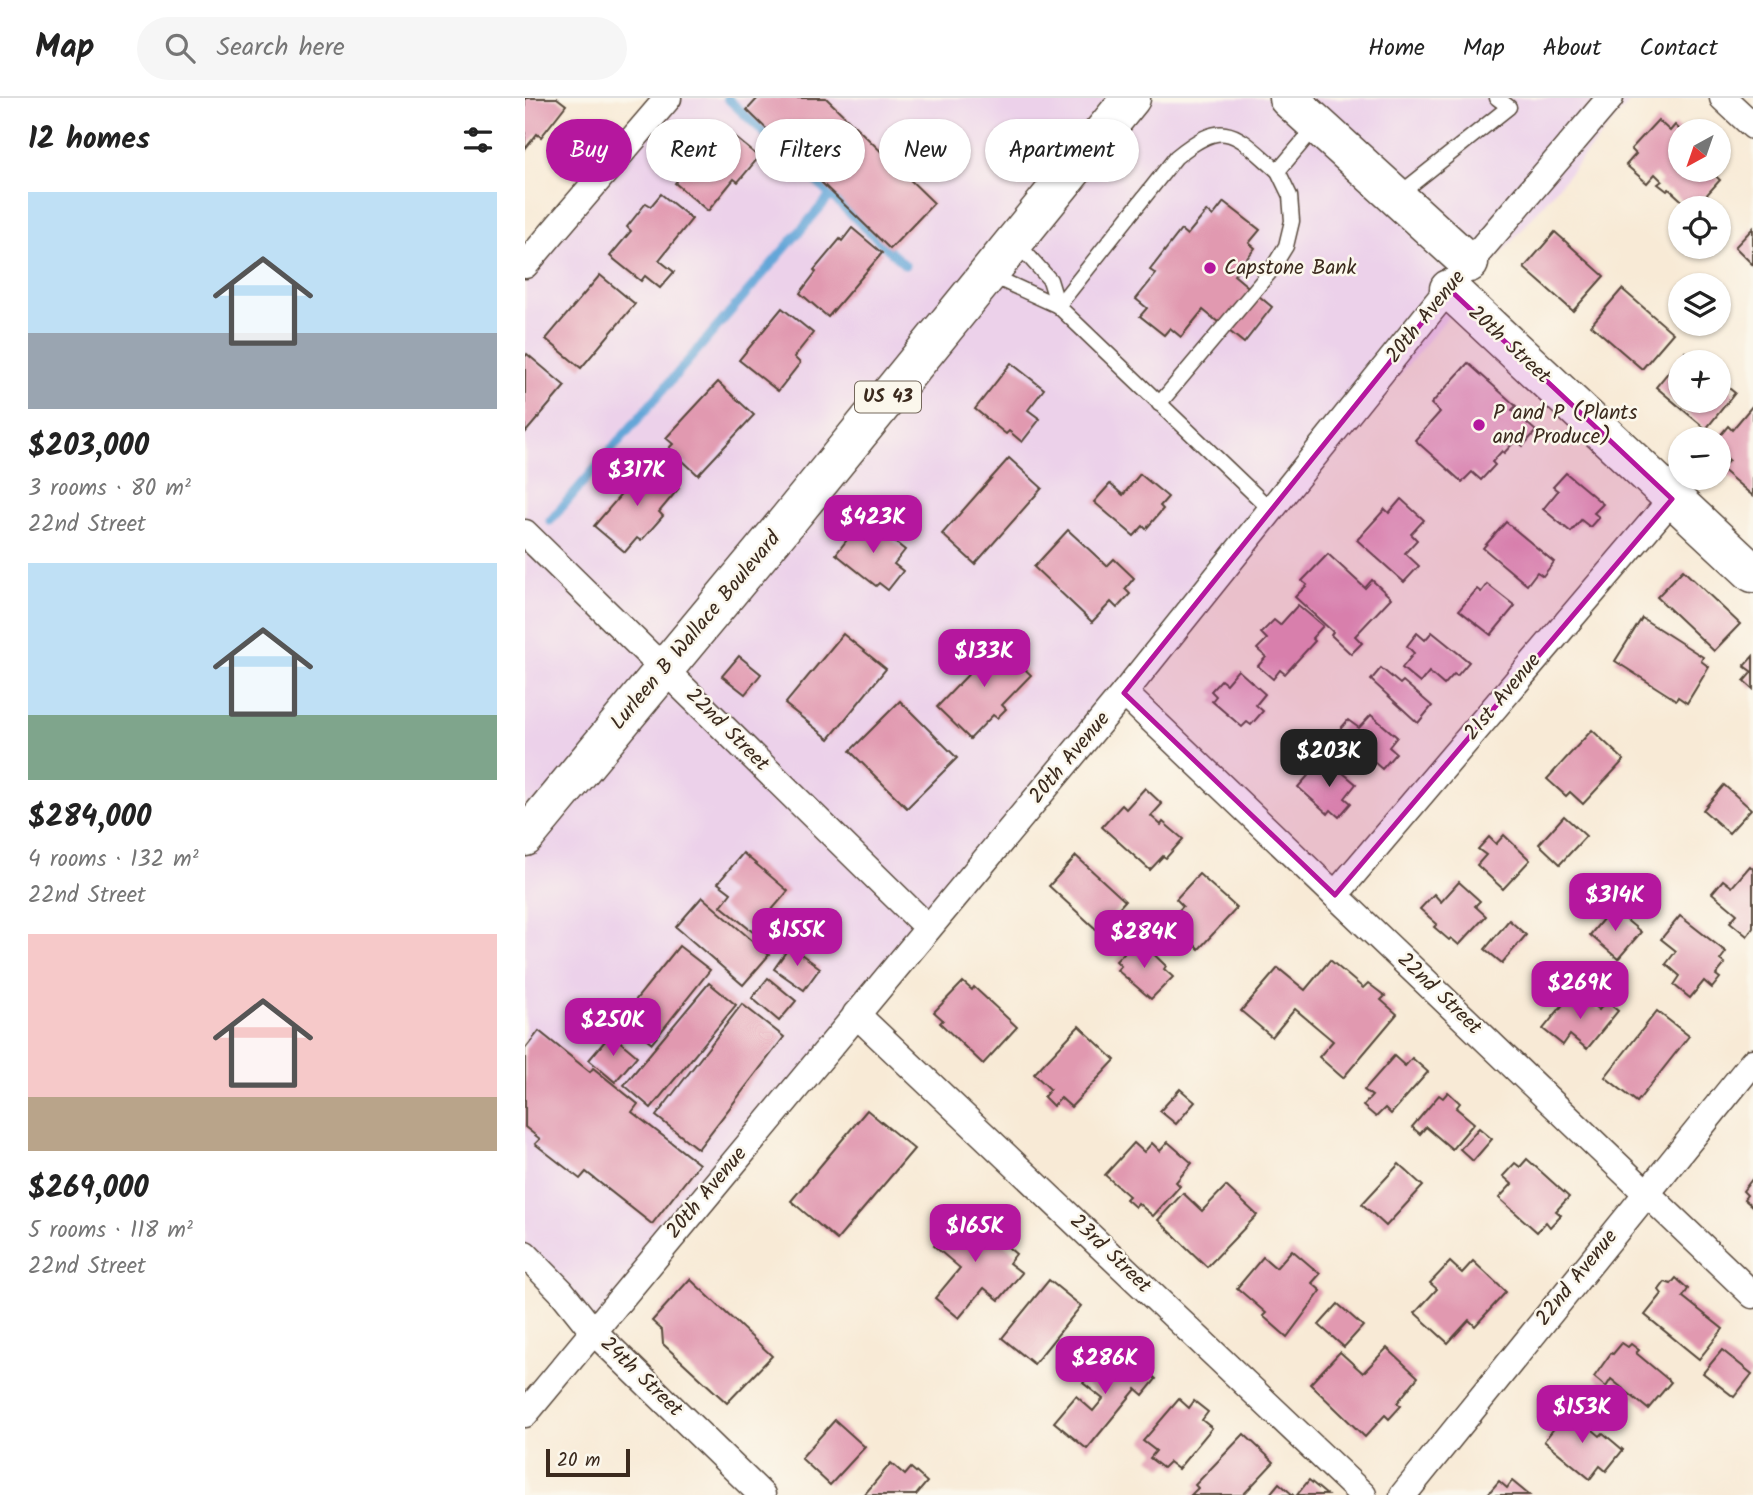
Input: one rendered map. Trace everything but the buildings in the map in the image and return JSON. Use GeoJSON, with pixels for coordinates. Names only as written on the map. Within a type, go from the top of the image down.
{"type":"FeatureCollection","features":[{"type":"Feature","properties":{"kind":"main road","name":"Lurleen B Wallace Boulevard"},"geometry":{"type":"LineString","coordinates":[[525,837],[789,519],[1131,98]]}},
{"type":"Feature","properties":{"kind":"main road","name":"20th Street"},"geometry":{"type":"LineString","coordinates":[[1288,98],[1396,197],[1459,276],[1672,499],[1753,573]]}},
{"type":"Feature","properties":{"kind":"street"},"geometry":{"type":"LineString","coordinates":[[525,265],[668,98]]}},
{"type":"Feature","properties":{"kind":"street","name":"20th Avenue"},"geometry":{"type":"LineString","coordinates":[[525,1414],[1124,693],[1459,276],[1610,98]]}},
{"type":"Feature","properties":{"kind":"street"},"geometry":{"type":"LineString","coordinates":[[1723,98],[1753,126]]}},
{"type":"Feature","properties":{"kind":"street","name":"21st Avenue"},"geometry":{"type":"LineString","coordinates":[[1335,895],[1672,499]]}},
{"type":"Feature","properties":{"kind":"street","name":"22nd Street"},"geometry":{"type":"LineString","coordinates":[[525,533],[928,928]]}},
{"type":"Feature","properties":{"kind":"street","name":"22nd Street"},"geometry":{"type":"LineString","coordinates":[[1124,693],[1753,1295]]}},
{"type":"Feature","properties":{"kind":"street","name":"23rd Street"},"geometry":{"type":"LineString","coordinates":[[856,1014],[1363,1495]]}},
{"type":"Feature","properties":{"kind":"street","name":"22nd Avenue"},"geometry":{"type":"LineString","coordinates":[[1403,1495],[1753,1062]]}},
{"type":"Feature","properties":{"kind":"street","name":"24th Street"},"geometry":{"type":"LineString","coordinates":[[525,1254],[561,1291],[593,1331],[762,1495]]}},
{"type":"Feature","properties":{"kind":"lane"},"geometry":{"type":"LineString","coordinates":[[1497,98],[1513,103]]}},
{"type":"Feature","properties":{"kind":"lane"},"geometry":{"type":"LineString","coordinates":[[1396,197],[1513,103]]}},
{"type":"Feature","properties":{"kind":"lane"},"geometry":{"type":"LineString","coordinates":[[1278,171],[1317,124]]}},
{"type":"Feature","properties":{"kind":"lane"},"geometry":{"type":"LineString","coordinates":[[1058,306],[1176,158],[1194,142],[1210,134],[1227,132],[1239,138],[1278,171],[1290,196],[1292,221],[1286,246],[1270,272],[1159,404]]}},
{"type":"Feature","properties":{"kind":"lane"},"geometry":{"type":"LineString","coordinates":[[1014,240],[1050,280],[1058,306]]}},
{"type":"Feature","properties":{"kind":"lane"},"geometry":{"type":"LineString","coordinates":[[988,274],[1058,306],[1271,510]]}},
{"type":"Feature","properties":{"kind":"highlighted area"},"geometry":{"type":"Polygon","coordinates":[[[1449,289],[1672,499],[1335,895],[1124,693],[1449,289]]]}},
{"type":"Feature","properties":{"kind":"shaded area"},"geometry":{"type":"Polygon","coordinates":[[[665,98],[1633,98],[593,1331],[525,1262],[525,268],[596,182],[632,182],[632,138],[646,121],[646,182],[741,182],[741,119],[648,119],[665,98]]]}},
{"type":"Feature","properties":{"kind":"waterway"},"geometry":{"type":"LineString","coordinates":[[727,98],[905,265]]}},
{"type":"Feature","properties":{"kind":"waterway"},"geometry":{"type":"LineString","coordinates":[[550,521],[831,195]]}},
{"type":"Feature","properties":{"kind":"place","name":"Capstone Bank"},"geometry":{"type":"Point","coordinates":[1210,268]}},
{"type":"Feature","properties":{"kind":"place","name":"P and P (Plants and Produce)"},"geometry":{"type":"Point","coordinates":[1479,425]}}]}
